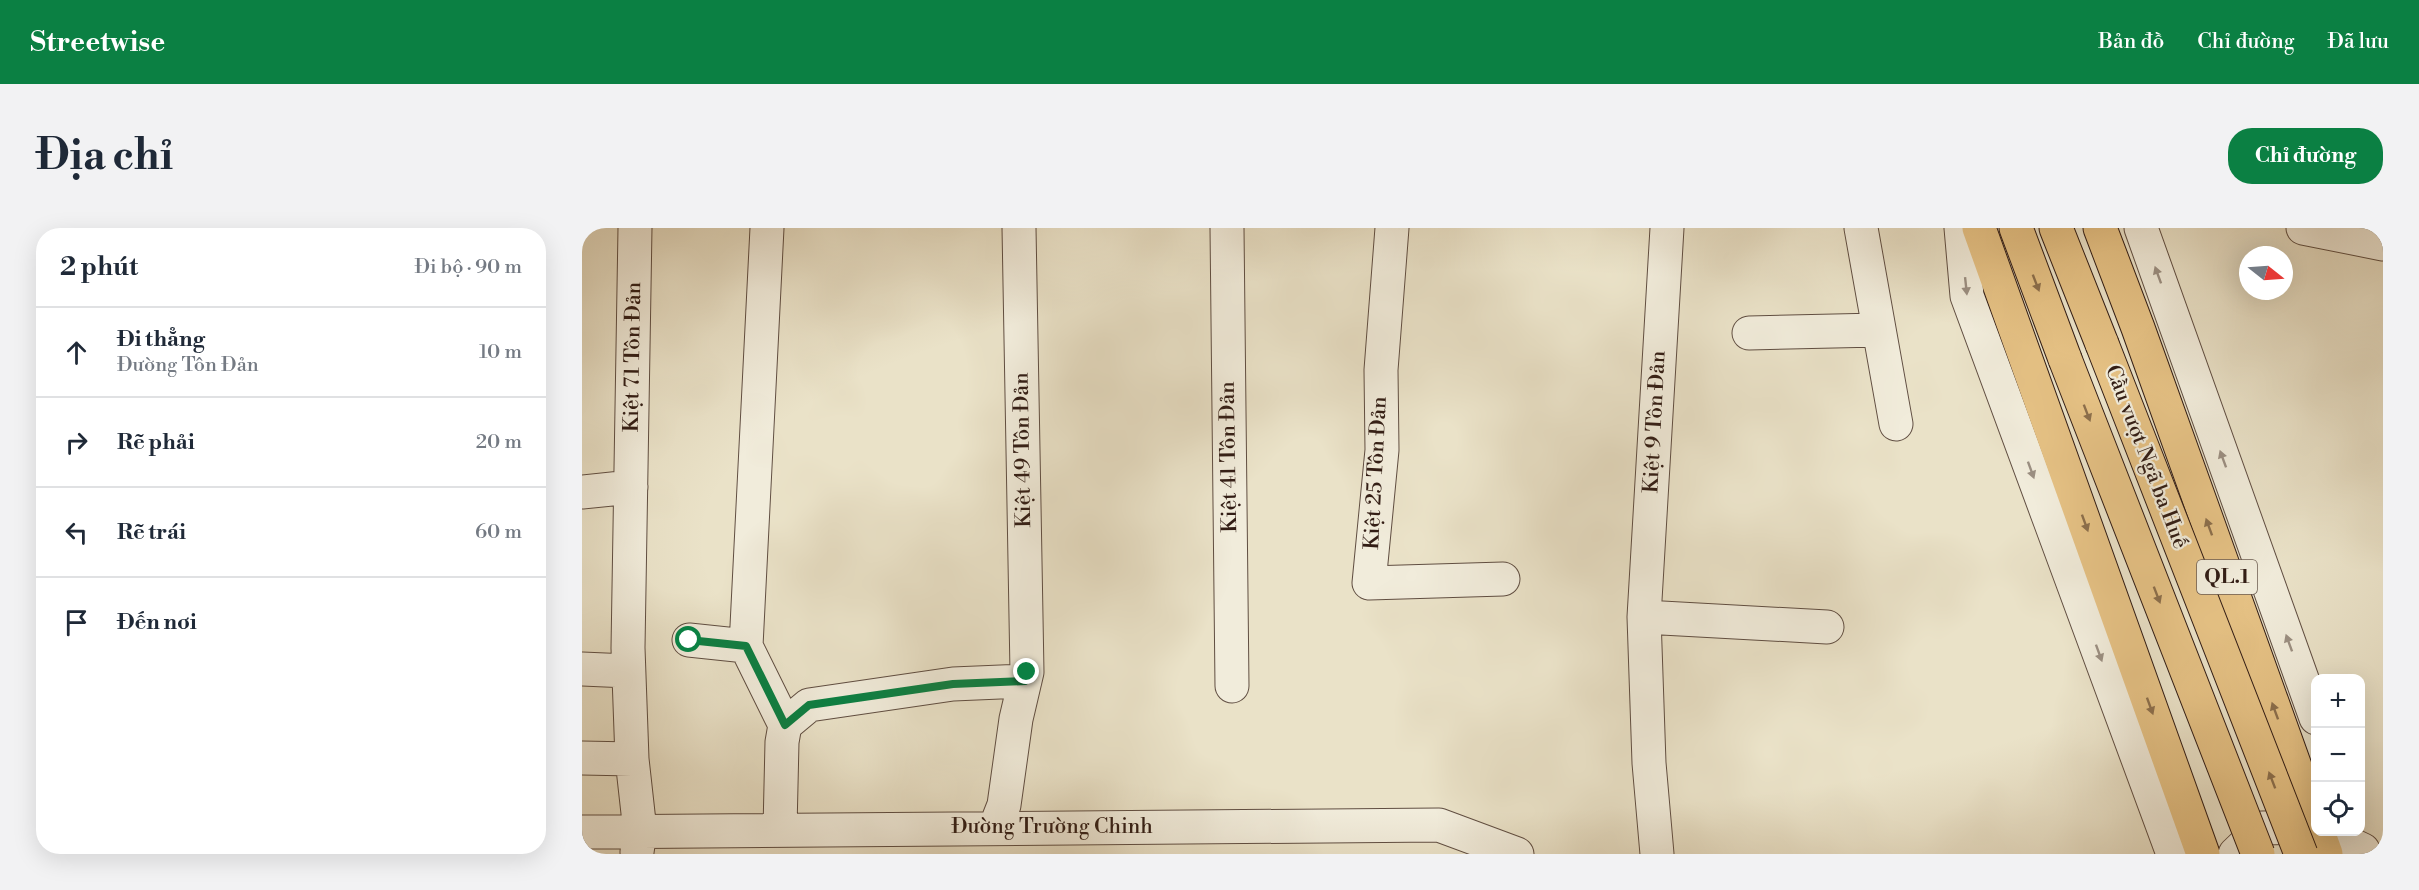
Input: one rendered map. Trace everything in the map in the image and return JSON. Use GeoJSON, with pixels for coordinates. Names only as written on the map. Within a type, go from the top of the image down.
{"type":"FeatureCollection","features":[{"type":"Feature","properties":{"kind":"main road"},"geometry":{"type":"LineString","coordinates":[[1979,228],[2203,854]]}},
{"type":"Feature","properties":{"kind":"main road","name":"Cầu vượt Ngã ba Huế"},"geometry":{"type":"LineString","coordinates":[[2016,228],[2258,854]]}},
{"type":"Feature","properties":{"kind":"main road","name":"Cầu vượt Ngã ba Huế"},"geometry":{"type":"LineString","coordinates":[[2056,228],[2301,854]]}},
{"type":"Feature","properties":{"kind":"main road","name":"Cầu vượt Ngã ba Huế"},"geometry":{"type":"LineString","coordinates":[[2100,228],[2311,812]]}},
{"type":"Feature","properties":{"kind":"main road"},"geometry":{"type":"LineString","coordinates":[[2320,836],[2326,854]]}},
{"type":"Feature","properties":{"kind":"street","name":"Kiệt 71 Tôn Đản"},"geometry":{"type":"LineString","coordinates":[[635,228],[628,671],[638,843]]}},
{"type":"Feature","properties":{"kind":"street"},"geometry":{"type":"LineString","coordinates":[[767,228],[746,646],[785,725],[782,741],[780,829]]}},
{"type":"Feature","properties":{"kind":"street","name":"Kiệt 49 Tôn Đản"},"geometry":{"type":"LineString","coordinates":[[995,828],[1004,805],[1016,719],[1026,677],[1019,228]]}},
{"type":"Feature","properties":{"kind":"street","name":"Kiệt 41 Tôn Đản"},"geometry":{"type":"LineString","coordinates":[[1227,228],[1232,686]]}},
{"type":"Feature","properties":{"kind":"street","name":"Kiệt 25 Tôn Đản"},"geometry":{"type":"LineString","coordinates":[[1392,228],[1381,370],[1382,450],[1369,583],[1503,579]]}},
{"type":"Feature","properties":{"kind":"street","name":"Kiệt 9 Tôn Đản"},"geometry":{"type":"LineString","coordinates":[[1657,854],[1649,763],[1644,617],[1667,228]]}},
{"type":"Feature","properties":{"kind":"street"},"geometry":{"type":"LineString","coordinates":[[1861,228],[1896,424]]}},
{"type":"Feature","properties":{"kind":"street"},"geometry":{"type":"LineString","coordinates":[[1961,228],[1967,296],[2173,854]]}},
{"type":"Feature","properties":{"kind":"street"},"geometry":{"type":"LineString","coordinates":[[2141,228],[2311,704]]}},
{"type":"Feature","properties":{"kind":"street"},"geometry":{"type":"LineString","coordinates":[[2303,228],[2383,244]]}},
{"type":"Feature","properties":{"kind":"street"},"geometry":{"type":"LineString","coordinates":[[1749,333],[1879,330]]}},
{"type":"Feature","properties":{"kind":"street"},"geometry":{"type":"LineString","coordinates":[[582,492],[631,487]]}},
{"type":"Feature","properties":{"kind":"street"},"geometry":{"type":"LineString","coordinates":[[1644,617],[1827,627]]}},
{"type":"Feature","properties":{"kind":"street"},"geometry":{"type":"LineString","coordinates":[[689,640],[746,646]]}},
{"type":"Feature","properties":{"kind":"street"},"geometry":{"type":"LineString","coordinates":[[582,669],[628,671]]}},
{"type":"Feature","properties":{"kind":"street"},"geometry":{"type":"LineString","coordinates":[[785,725],[809,705],[953,684],[1026,677]]}},
{"type":"Feature","properties":{"kind":"street"},"geometry":{"type":"LineString","coordinates":[[582,758],[632,759]]}},
{"type":"Feature","properties":{"kind":"street","name":"Đường Trường Chinh"},"geometry":{"type":"LineString","coordinates":[[582,832],[638,843],[780,829],[849,841],[995,828],[1439,825],[1517,854]]}},
{"type":"Feature","properties":{"kind":"street"},"geometry":{"type":"LineString","coordinates":[[2235,854],[2262,828],[2311,826]]}},
{"type":"Feature","properties":{"kind":"street"},"geometry":{"type":"LineString","coordinates":[[2338,836],[2361,845]]}},
{"type":"Feature","properties":{"kind":"route"},"geometry":{"type":"LineString","coordinates":[[689,640],[746,646],[785,725],[809,705],[953,684],[1025,681],[1027,672]]}}]}
